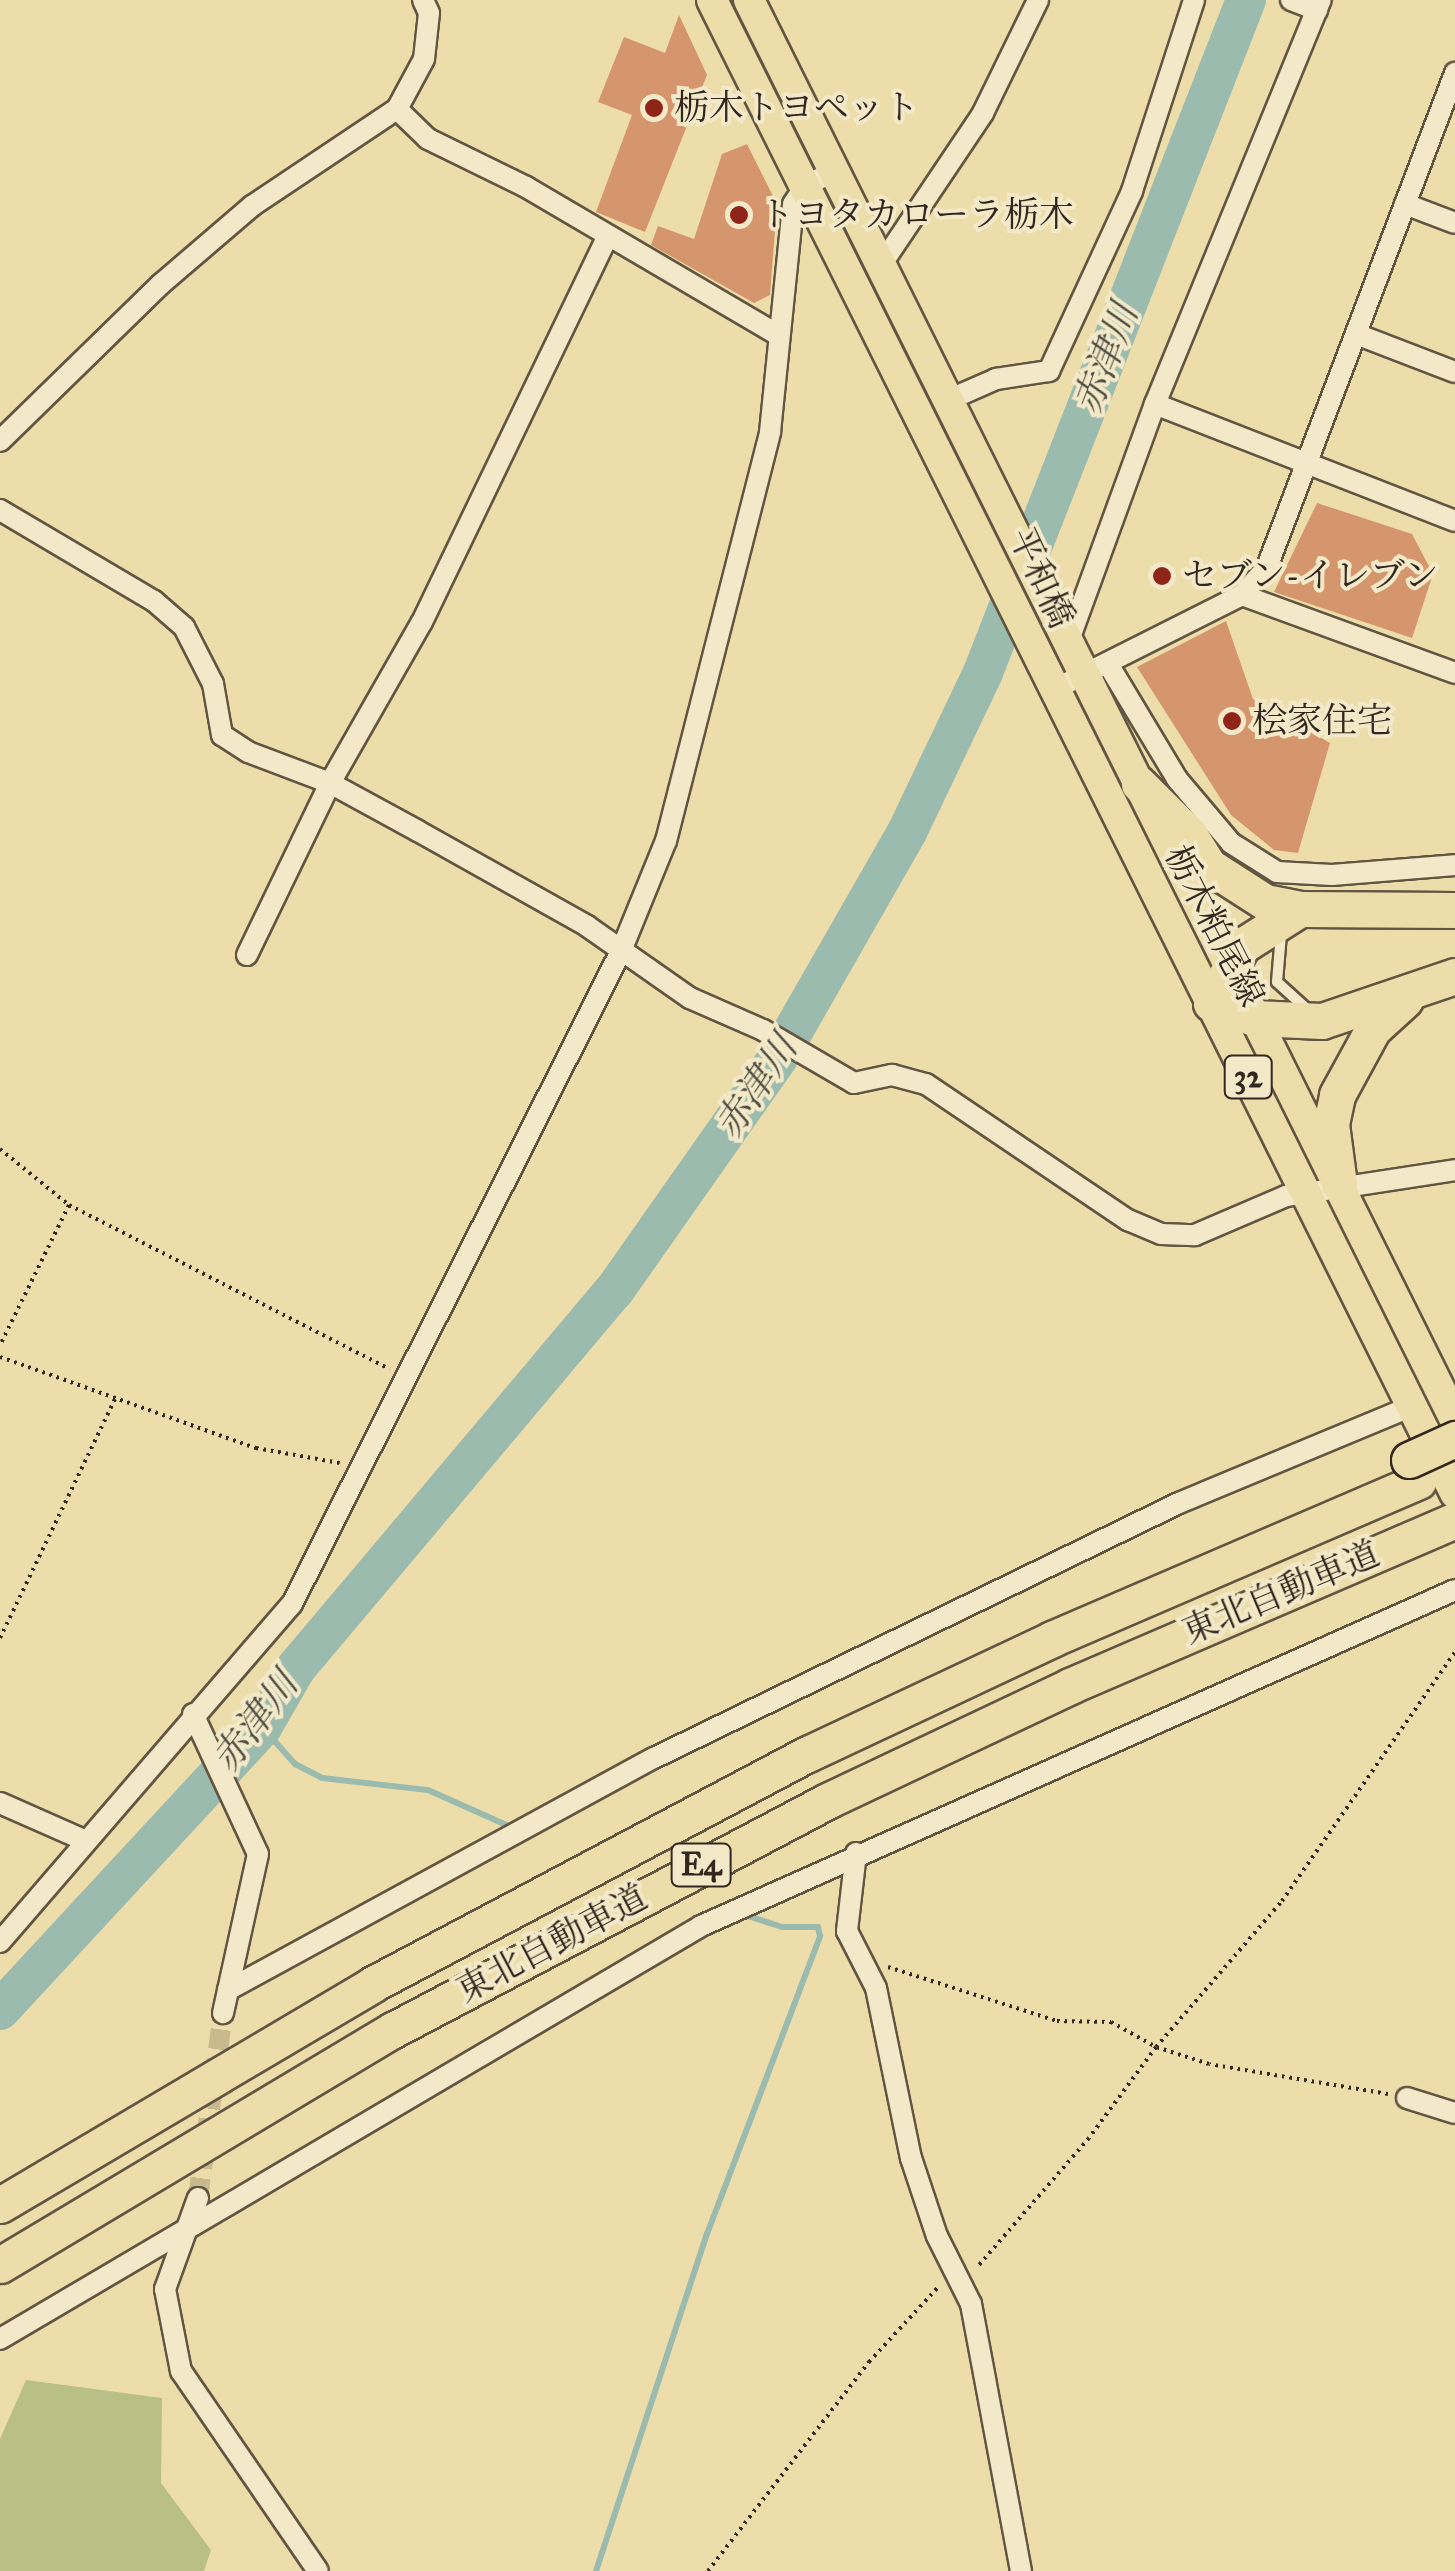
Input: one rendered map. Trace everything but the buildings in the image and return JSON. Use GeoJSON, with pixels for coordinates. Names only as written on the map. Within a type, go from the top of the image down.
{"type":"FeatureCollection","features":[{"type":"Feature","properties":{"kind":"highway"},"geometry":{"type":"LineString","coordinates":[[1138,784],[1231,884],[1265,902],[1300,908],[1455,910]]}},
{"type":"Feature","properties":{"kind":"highway"},"geometry":{"type":"LineString","coordinates":[[1300,908],[1270,922],[1230,966],[1211,1003],[1254,1018],[1290,1024],[1346,1013],[1455,976]]}},
{"type":"Feature","properties":{"kind":"highway"},"geometry":{"type":"LineString","coordinates":[[1340,1184],[1332,1124],[1348,1065],[1373,1029],[1416,989]]}},
{"type":"Feature","properties":{"kind":"highway"},"geometry":{"type":"LineString","coordinates":[[1413,1470],[1455,1439]]}},
{"type":"Feature","properties":{"kind":"highway","name":"東北自動車道"},"geometry":{"type":"LineString","coordinates":[[0,2205],[372,1984],[588,1867],[826,1746],[1279,1538],[1413,1470],[1455,1466]]}},
{"type":"Feature","properties":{"kind":"highway","name":"東北自動車道"},"geometry":{"type":"LineString","coordinates":[[0,2265],[393,2030],[656,1888],[1070,1686],[1444,1524]]}},
{"type":"Feature","properties":{"kind":"main road","name":"32"},"geometry":{"type":"LineString","coordinates":[[712,0],[805,186]]}},
{"type":"Feature","properties":{"kind":"main road","name":"32"},"geometry":{"type":"LineString","coordinates":[[749,0],[946,401]]}},
{"type":"Feature","properties":{"kind":"main road","name":"平和橋"},"geometry":{"type":"LineString","coordinates":[[805,186],[1039,661]]}},
{"type":"Feature","properties":{"kind":"main road","name":"平和橋"},"geometry":{"type":"LineString","coordinates":[[946,401],[1062,630]]}},
{"type":"Feature","properties":{"kind":"main road","name":"栃木粕尾線"},"geometry":{"type":"LineString","coordinates":[[1062,630],[1096,669],[1138,784],[1455,1420]]}},
{"type":"Feature","properties":{"kind":"main road","name":"栃木粕尾線"},"geometry":{"type":"LineString","coordinates":[[1039,661],[1455,1493]]}},
{"type":"Feature","properties":{"kind":"street"},"geometry":{"type":"LineString","coordinates":[[0,440],[252,206],[397,109],[424,59],[428,13],[423,0]]}},
{"type":"Feature","properties":{"kind":"street"},"geometry":{"type":"LineString","coordinates":[[879,268],[983,113],[1038,0]]}},
{"type":"Feature","properties":{"kind":"street"},"geometry":{"type":"LineString","coordinates":[[946,401],[996,379],[1049,371],[1132,190],[1194,0]]}},
{"type":"Feature","properties":{"kind":"street"},"geometry":{"type":"LineString","coordinates":[[1062,630],[1155,404],[1308,4]]}},
{"type":"Feature","properties":{"kind":"street"},"geometry":{"type":"LineString","coordinates":[[1053,690],[1242,595],[1267,566],[1455,73]]}},
{"type":"Feature","properties":{"kind":"street"},"geometry":{"type":"LineString","coordinates":[[397,109],[428,138],[526,188],[606,240],[778,335]]}},
{"type":"Feature","properties":{"kind":"street"},"geometry":{"type":"LineString","coordinates":[[0,1942],[84,1840],[292,1604],[364,1468],[537,1107],[621,952],[666,840],[770,432],[793,204],[805,186],[832,172]]}},
{"type":"Feature","properties":{"kind":"street"},"geometry":{"type":"LineString","coordinates":[[1405,204],[1455,223]]}},
{"type":"Feature","properties":{"kind":"street"},"geometry":{"type":"LineString","coordinates":[[247,955],[330,783],[422,622],[606,240]]}},
{"type":"Feature","properties":{"kind":"street"},"geometry":{"type":"LineString","coordinates":[[1356,334],[1455,372]]}},
{"type":"Feature","properties":{"kind":"street"},"geometry":{"type":"LineString","coordinates":[[1155,404],[1455,521]]}},
{"type":"Feature","properties":{"kind":"street"},"geometry":{"type":"LineString","coordinates":[[0,510],[154,602],[184,627],[213,684],[222,735],[248,752],[330,783],[588,926],[690,998],[763,1030],[854,1084],[892,1075],[926,1084],[1076,1187],[1161,1234],[1195,1235],[1305,1192],[1340,1184],[1455,1170]]}},
{"type":"Feature","properties":{"kind":"street"},"geometry":{"type":"LineString","coordinates":[[1242,595],[1455,673]]}},
{"type":"Feature","properties":{"kind":"street"},"geometry":{"type":"LineString","coordinates":[[1096,669],[1177,779],[1231,843],[1277,872],[1332,875],[1455,865]]}},
{"type":"Feature","properties":{"kind":"street"},"geometry":{"type":"LineString","coordinates":[[228,1990],[654,1758],[1179,1503],[1412,1406]]}},
{"type":"Feature","properties":{"kind":"street"},"geometry":{"type":"LineString","coordinates":[[0,2338],[193,2220],[685,1936],[856,1853],[1455,1590]]}},
{"type":"Feature","properties":{"kind":"street"},"geometry":{"type":"LineString","coordinates":[[193,1714],[252,1833],[258,1854],[223,2012]]}},
{"type":"Feature","properties":{"kind":"street"},"geometry":{"type":"LineString","coordinates":[[0,1803],[84,1840]]}},
{"type":"Feature","properties":{"kind":"street"},"geometry":{"type":"LineString","coordinates":[[856,1853],[847,1931],[876,1988],[911,2158],[937,2236],[962,2283],[1021,2571]]}},
{"type":"Feature","properties":{"kind":"street"},"geometry":{"type":"LineString","coordinates":[[1407,2098],[1455,2113]]}},
{"type":"Feature","properties":{"kind":"street"},"geometry":{"type":"LineString","coordinates":[[198,2198],[165,2289],[181,2371],[318,2571]]}},
{"type":"Feature","properties":{"kind":"lane"},"geometry":{"type":"LineString","coordinates":[[1300,908],[1277,943],[1277,982],[1310,1010],[1346,1013]]}},
{"type":"Feature","properties":{"kind":"path"},"geometry":{"type":"LineString","coordinates":[[0,1149],[69,1205],[408,1378]]}},
{"type":"Feature","properties":{"kind":"path"},"geometry":{"type":"LineString","coordinates":[[0,1346],[69,1205]]}},
{"type":"Feature","properties":{"kind":"path"},"geometry":{"type":"LineString","coordinates":[[0,1357],[256,1448],[364,1468]]}},
{"type":"Feature","properties":{"kind":"path"},"geometry":{"type":"LineString","coordinates":[[0,1638],[116,1398]]}},
{"type":"Feature","properties":{"kind":"path"},"geometry":{"type":"LineString","coordinates":[[708,2571],[934,2286],[962,2283],[1033,2207],[1156,2047],[1282,1901],[1455,1652]]}},
{"type":"Feature","properties":{"kind":"path"},"geometry":{"type":"LineString","coordinates":[[860,1958],[1058,2022],[1111,2022],[1156,2047],[1209,2064],[1407,2098]]}},
{"type":"Feature","properties":{"kind":"green space"},"geometry":{"type":"Polygon","coordinates":[[[26,2380],[162,2398],[161,2483],[211,2550],[204,2571],[0,2571],[0,2439],[26,2380]]]}},
{"type":"Feature","properties":{"kind":"waterway","name":"赤津川"},"geometry":{"type":"LineString","coordinates":[[0,2010],[262,1727],[296,1668],[614,1291],[777,1059],[907,832],[982,675],[1246,0]]}},
{"type":"Feature","properties":{"kind":"waterway"},"geometry":{"type":"LineString","coordinates":[[262,1727],[295,1764],[322,1778],[428,1790],[509,1826]]}},
{"type":"Feature","properties":{"kind":"waterway"},"geometry":{"type":"LineString","coordinates":[[596,2571],[707,2234],[820,1936],[818,1927],[782,1927],[748,1916]]}},
{"type":"Feature","properties":{"kind":"tunnel"},"geometry":{"type":"LineString","coordinates":[[198,2198],[223,2013]]}},
{"type":"Feature","properties":{"kind":"place","name":"栃木トヨペット"},"geometry":{"type":"Point","coordinates":[654,108]}},
{"type":"Feature","properties":{"kind":"place","name":"トヨタカローラ栃木"},"geometry":{"type":"Point","coordinates":[739,215]}},
{"type":"Feature","properties":{"kind":"place","name":"セブン-イレブン"},"geometry":{"type":"Point","coordinates":[1162,576]}},
{"type":"Feature","properties":{"kind":"place","name":"桧家住宅"},"geometry":{"type":"Point","coordinates":[1232,721]}}]}
